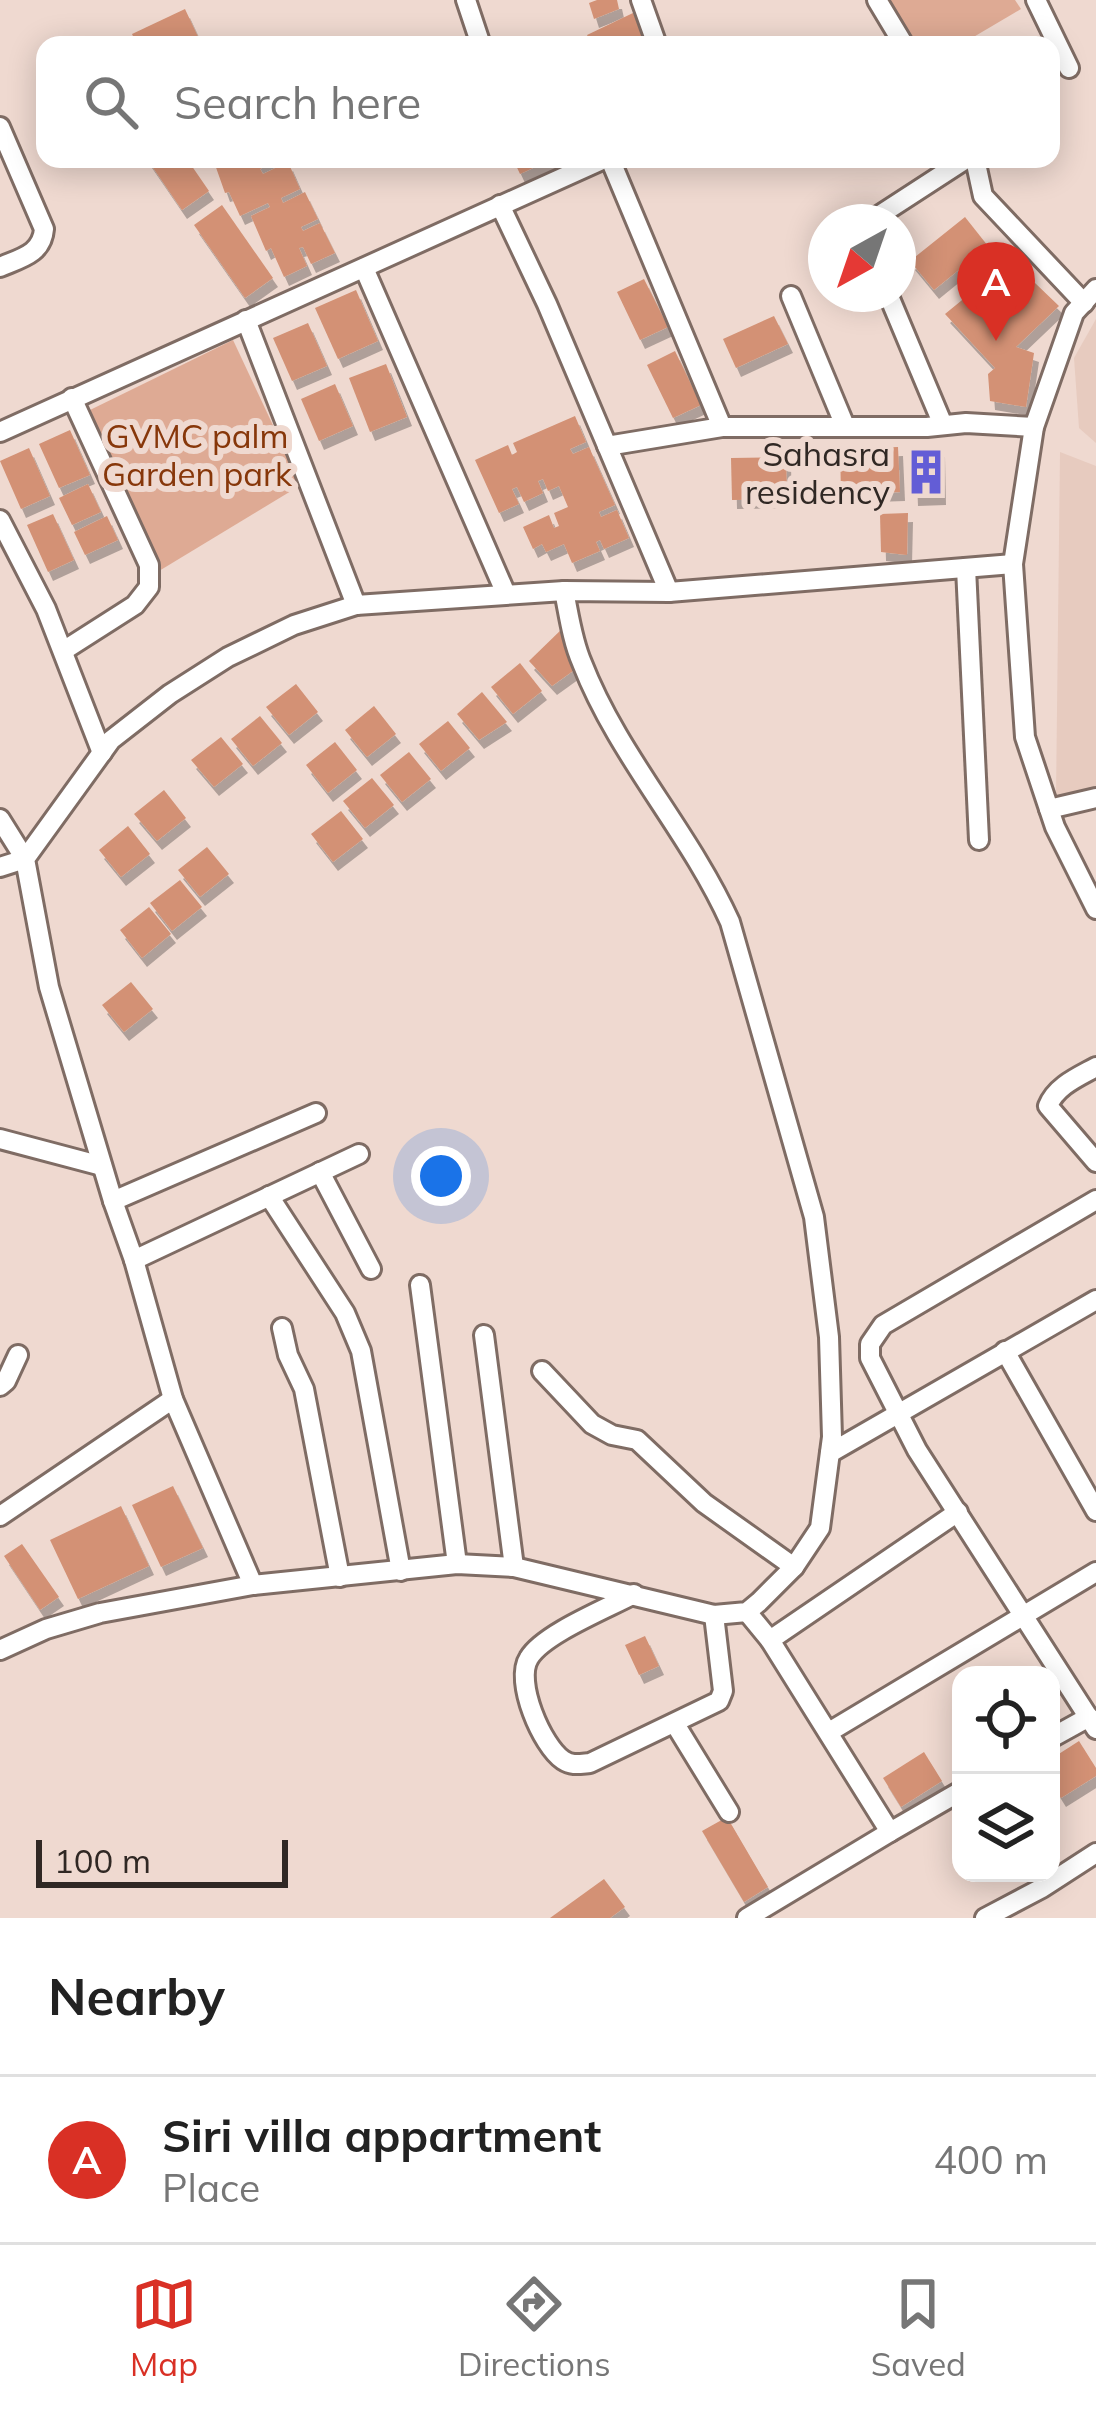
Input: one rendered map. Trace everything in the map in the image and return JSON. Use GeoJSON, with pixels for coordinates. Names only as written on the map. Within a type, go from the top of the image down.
{"type":"FeatureCollection","features":[{"type":"Feature","properties":{"kind":"street"},"geometry":{"type":"LineString","coordinates":[[466,0],[478,36]]}},
{"type":"Feature","properties":{"kind":"street"},"geometry":{"type":"LineString","coordinates":[[640,0],[654,36]]}},
{"type":"Feature","properties":{"kind":"street"},"geometry":{"type":"LineString","coordinates":[[877,0],[899,36]]}},
{"type":"Feature","properties":{"kind":"street"},"geometry":{"type":"LineString","coordinates":[[1036,0],[1053,36]]}},
{"type":"Feature","properties":{"kind":"street"},"geometry":{"type":"LineString","coordinates":[[1060,49],[1069,68]]}},
{"type":"Feature","properties":{"kind":"street"},"geometry":{"type":"LineString","coordinates":[[0,128],[44,229],[43,242],[34,252],[0,267]]}},
{"type":"Feature","properties":{"kind":"street"},"geometry":{"type":"LineString","coordinates":[[0,432],[587,168]]}},
{"type":"Feature","properties":{"kind":"street"},"geometry":{"type":"LineString","coordinates":[[611,168],[722,427]]}},
{"type":"Feature","properties":{"kind":"street"},"geometry":{"type":"LineString","coordinates":[[897,204],[955,168]]}},
{"type":"Feature","properties":{"kind":"street"},"geometry":{"type":"LineString","coordinates":[[973,168],[983,196],[1090,296],[1074,313],[1034,427],[1013,564],[1025,736],[1049,809],[1095,904]]}},
{"type":"Feature","properties":{"kind":"street"},"geometry":{"type":"LineString","coordinates":[[500,206],[669,592]]}},
{"type":"Feature","properties":{"kind":"street"},"geometry":{"type":"LineString","coordinates":[[364,268],[506,594]]}},
{"type":"Feature","properties":{"kind":"street"},"geometry":{"type":"LineString","coordinates":[[791,296],[844,426]]}},
{"type":"Feature","properties":{"kind":"street"},"geometry":{"type":"LineString","coordinates":[[896,312],[943,425]]}},
{"type":"Feature","properties":{"kind":"street"},"geometry":{"type":"LineString","coordinates":[[245,320],[356,605]]}},
{"type":"Feature","properties":{"kind":"street"},"geometry":{"type":"LineString","coordinates":[[63,651],[135,605],[149,586],[149,566],[72,398]]}},
{"type":"Feature","properties":{"kind":"street"},"geometry":{"type":"LineString","coordinates":[[607,446],[722,427],[1034,427]]}},
{"type":"Feature","properties":{"kind":"street"},"geometry":{"type":"LineString","coordinates":[[0,520],[63,651],[102,753]]}},
{"type":"Feature","properties":{"kind":"street"},"geometry":{"type":"LineString","coordinates":[[0,867],[26,859],[111,740],[170,694],[227,656],[294,625],[356,605],[564,591],[669,592],[1013,564]]}},
{"type":"Feature","properties":{"kind":"street"},"geometry":{"type":"LineString","coordinates":[[966,568],[979,839]]}},
{"type":"Feature","properties":{"kind":"street"},"geometry":{"type":"LineString","coordinates":[[0,1650],[46,1629],[100,1613],[253,1585],[457,1564],[514,1567],[713,1615],[747,1612],[794,1567],[820,1528],[830,1454],[829,1336],[814,1217],[730,922],[713,884],[633,761],[594,690],[573,638],[564,591]]}},
{"type":"Feature","properties":{"kind":"street"},"geometry":{"type":"LineString","coordinates":[[1049,809],[1096,798]]}},
{"type":"Feature","properties":{"kind":"street"},"geometry":{"type":"LineString","coordinates":[[0,819],[26,859],[49,986],[173,1399],[253,1585]]}},
{"type":"Feature","properties":{"kind":"street"},"geometry":{"type":"LineString","coordinates":[[1096,1067],[1065,1084],[1048,1106],[1096,1162]]}},
{"type":"Feature","properties":{"kind":"street"},"geometry":{"type":"LineString","coordinates":[[113,1201],[316,1113]]}},
{"type":"Feature","properties":{"kind":"street"},"geometry":{"type":"LineString","coordinates":[[0,1139],[102,1166]]}},
{"type":"Feature","properties":{"kind":"street"},"geometry":{"type":"LineString","coordinates":[[134,1260],[359,1154]]}},
{"type":"Feature","properties":{"kind":"street"},"geometry":{"type":"LineString","coordinates":[[320,1172],[371,1269]]}},
{"type":"Feature","properties":{"kind":"street"},"geometry":{"type":"LineString","coordinates":[[269,1196],[345,1313],[362,1351],[401,1571]]}},
{"type":"Feature","properties":{"kind":"street"},"geometry":{"type":"LineString","coordinates":[[1060,1735],[1092,1723],[916,1450],[870,1358],[870,1344],[883,1324],[1096,1200]]}},
{"type":"Feature","properties":{"kind":"street"},"geometry":{"type":"LineString","coordinates":[[420,1285],[457,1564]]}},
{"type":"Feature","properties":{"kind":"street"},"geometry":{"type":"LineString","coordinates":[[830,1454],[1096,1300]]}},
{"type":"Feature","properties":{"kind":"street"},"geometry":{"type":"LineString","coordinates":[[282,1328],[304,1389],[340,1576]]}},
{"type":"Feature","properties":{"kind":"street"},"geometry":{"type":"LineString","coordinates":[[484,1335],[514,1567]]}},
{"type":"Feature","properties":{"kind":"street"},"geometry":{"type":"LineString","coordinates":[[1005,1351],[1096,1511]]}},
{"type":"Feature","properties":{"kind":"street"},"geometry":{"type":"LineString","coordinates":[[0,1386],[18,1354]]}},
{"type":"Feature","properties":{"kind":"street"},"geometry":{"type":"LineString","coordinates":[[542,1371],[592,1424],[612,1435],[637,1440],[704,1503],[794,1567]]}},
{"type":"Feature","properties":{"kind":"street"},"geometry":{"type":"LineString","coordinates":[[1,1512],[173,1399]]}},
{"type":"Feature","properties":{"kind":"street"},"geometry":{"type":"LineString","coordinates":[[770,1640],[958,1512]]}},
{"type":"Feature","properties":{"kind":"street"},"geometry":{"type":"LineString","coordinates":[[830,1732],[1096,1572]]}},
{"type":"Feature","properties":{"kind":"street"},"geometry":{"type":"LineString","coordinates":[[634,1594],[544,1643],[528,1658],[525,1694],[558,1757],[572,1765],[590,1763],[719,1701],[723,1691],[713,1615]]}},
{"type":"Feature","properties":{"kind":"street"},"geometry":{"type":"LineString","coordinates":[[747,1612],[830,1732],[890,1832]]}},
{"type":"Feature","properties":{"kind":"street"},"geometry":{"type":"LineString","coordinates":[[675,1724],[729,1812]]}},
{"type":"Feature","properties":{"kind":"street"},"geometry":{"type":"LineString","coordinates":[[747,1918],[952,1796]]}},
{"type":"Feature","properties":{"kind":"street"},"geometry":{"type":"LineString","coordinates":[[985,1918],[1096,1853]]}},
{"type":"Feature","properties":{"kind":"shaded area"},"geometry":{"type":"Polygon","coordinates":[[[1096,319],[1096,443],[1079,428],[1074,358],[1096,319]]]}},
{"type":"Feature","properties":{"kind":"shaded area"},"geometry":{"type":"Polygon","coordinates":[[[1060,452],[1096,466],[1096,790],[1056,796],[1060,452]]]}},
{"type":"Feature","properties":{"kind":"green space"},"geometry":{"type":"Polygon","coordinates":[[[890,0],[1015,0],[1021,9],[975,36],[912,36],[890,0]]]}},
{"type":"Feature","properties":{"kind":"green space","name":"GVMC palm Garden park"},"geometry":{"type":"Polygon","coordinates":[[[233,340],[301,485],[159,571],[90,410],[233,340]]]}},
{"type":"Feature","properties":{"kind":"building"},"geometry":{"type":"Polygon","coordinates":[[[617,0],[619,9],[594,19],[589,3],[617,0]]]}},
{"type":"Feature","properties":{"kind":"building"},"geometry":{"type":"Polygon","coordinates":[[[185,9],[198,36],[133,36],[185,9]]]}},
{"type":"Feature","properties":{"kind":"building"},"geometry":{"type":"Polygon","coordinates":[[[633,13],[644,36],[588,36],[633,13]]]}},
{"type":"Feature","properties":{"kind":"building"},"geometry":{"type":"Polygon","coordinates":[[[153,168],[193,168],[209,191],[182,210],[153,168]]]}},
{"type":"Feature","properties":{"kind":"building"},"geometry":{"type":"Polygon","coordinates":[[[216,168],[262,168],[263,174],[291,168],[300,189],[281,198],[283,203],[305,192],[318,219],[301,227],[303,231],[320,223],[335,253],[311,264],[303,247],[299,248],[307,266],[284,277],[251,216],[270,207],[268,203],[240,216],[229,192],[225,193],[216,168]]]}},
{"type":"Feature","properties":{"kind":"building"},"geometry":{"type":"Polygon","coordinates":[[[222,205],[273,278],[245,298],[194,225],[222,205]]]}},
{"type":"Feature","properties":{"kind":"building"},"geometry":{"type":"Polygon","coordinates":[[[965,217],[988,246],[934,290],[916,268],[916,256],[965,217]]]}},
{"type":"Feature","properties":{"kind":"building"},"geometry":{"type":"Polygon","coordinates":[[[1011,260],[1059,306],[1016,347],[1034,353],[1026,407],[990,401],[988,374],[995,368],[945,314],[1011,260]]]}},
{"type":"Feature","properties":{"kind":"building"},"geometry":{"type":"Polygon","coordinates":[[[644,279],[668,327],[640,340],[617,292],[644,279]]]}},
{"type":"Feature","properties":{"kind":"building"},"geometry":{"type":"Polygon","coordinates":[[[356,290],[378,341],[338,359],[315,308],[356,290]]]}},
{"type":"Feature","properties":{"kind":"building"},"geometry":{"type":"Polygon","coordinates":[[[774,316],[788,344],[736,368],[723,339],[774,316]]]}},
{"type":"Feature","properties":{"kind":"building"},"geometry":{"type":"Polygon","coordinates":[[[308,323],[327,366],[292,381],[273,338],[308,323]]]}},
{"type":"Feature","properties":{"kind":"building"},"geometry":{"type":"Polygon","coordinates":[[[675,351],[701,405],[673,418],[647,365],[675,351]]]}},
{"type":"Feature","properties":{"kind":"building"},"geometry":{"type":"Polygon","coordinates":[[[386,364],[407,417],[370,432],[349,378],[386,364]]]}},
{"type":"Feature","properties":{"kind":"building"},"geometry":{"type":"Polygon","coordinates":[[[335,384],[353,426],[319,441],[301,399],[335,384]]]}},
{"type":"Feature","properties":{"kind":"building"},"geometry":{"type":"Polygon","coordinates":[[[575,416],[586,442],[570,449],[573,454],[589,447],[615,505],[599,512],[601,517],[617,510],[629,538],[604,549],[600,540],[596,542],[600,551],[572,563],[564,544],[546,552],[542,544],[533,549],[523,527],[549,515],[554,528],[559,526],[554,513],[568,507],[559,486],[548,491],[543,479],[538,481],[543,493],[524,502],[517,487],[512,489],[519,504],[499,513],[475,460],[508,445],[512,455],[517,452],[513,443],[575,416]]]}},
{"type":"Feature","properties":{"kind":"building"},"geometry":{"type":"Polygon","coordinates":[[[70,430],[90,475],[59,488],[39,444],[70,430]]]}},
{"type":"Feature","properties":{"kind":"building"},"geometry":{"type":"Polygon","coordinates":[[[898,447],[900,492],[841,494],[840,449],[898,447]]]}},
{"type":"Feature","properties":{"kind":"building"},"geometry":{"type":"Polygon","coordinates":[[[29,448],[50,496],[21,509],[0,461],[29,448]]]}},
{"type":"Feature","properties":{"kind":"building","name":"Sahasra residency"},"geometry":{"type":"Polygon","coordinates":[[[940,448],[941,496],[913,497],[911,449],[940,448]]]}},
{"type":"Feature","properties":{"kind":"building"},"geometry":{"type":"Polygon","coordinates":[[[786,457],[787,499],[732,500],[731,458],[786,457]]]}},
{"type":"Feature","properties":{"kind":"building"},"geometry":{"type":"Polygon","coordinates":[[[88,484],[101,512],[72,525],[59,498],[88,484]]]}},
{"type":"Feature","properties":{"kind":"building"},"geometry":{"type":"Polygon","coordinates":[[[908,513],[907,555],[881,552],[880,514],[908,513]]]}},
{"type":"Feature","properties":{"kind":"building"},"geometry":{"type":"Polygon","coordinates":[[[53,514],[74,560],[48,572],[27,525],[53,514]]]}},
{"type":"Feature","properties":{"kind":"building"},"geometry":{"type":"Polygon","coordinates":[[[107,516],[118,540],[85,555],[74,532],[107,516]]]}},
{"type":"Feature","properties":{"kind":"building"},"geometry":{"type":"Polygon","coordinates":[[[565,626],[577,668],[552,686],[529,661],[565,626]]]}},
{"type":"Feature","properties":{"kind":"building"},"geometry":{"type":"Polygon","coordinates":[[[520,663],[542,691],[513,714],[491,687],[520,663]]]}},
{"type":"Feature","properties":{"kind":"building"},"geometry":{"type":"Polygon","coordinates":[[[296,684],[318,712],[289,735],[266,707],[296,684]]]}},
{"type":"Feature","properties":{"kind":"building"},"geometry":{"type":"Polygon","coordinates":[[[482,692],[507,722],[479,740],[457,714],[482,692]]]}},
{"type":"Feature","properties":{"kind":"building"},"geometry":{"type":"Polygon","coordinates":[[[374,706],[396,734],[367,757],[345,730],[374,706]]]}},
{"type":"Feature","properties":{"kind":"building"},"geometry":{"type":"Polygon","coordinates":[[[260,716],[282,743],[253,766],[231,739],[260,716]]]}},
{"type":"Feature","properties":{"kind":"building"},"geometry":{"type":"Polygon","coordinates":[[[448,721],[470,748],[441,771],[419,744],[448,721]]]}},
{"type":"Feature","properties":{"kind":"building"},"geometry":{"type":"Polygon","coordinates":[[[221,737],[243,764],[214,787],[191,760],[221,737]]]}},
{"type":"Feature","properties":{"kind":"building"},"geometry":{"type":"Polygon","coordinates":[[[335,742],[357,770],[328,793],[306,765],[335,742]]]}},
{"type":"Feature","properties":{"kind":"building"},"geometry":{"type":"Polygon","coordinates":[[[409,752],[431,779],[402,802],[380,775],[409,752]]]}},
{"type":"Feature","properties":{"kind":"building"},"geometry":{"type":"Polygon","coordinates":[[[372,778],[394,805],[365,828],[343,801],[372,778]]]}},
{"type":"Feature","properties":{"kind":"building"},"geometry":{"type":"Polygon","coordinates":[[[164,790],[186,818],[157,841],[134,814],[164,790]]]}},
{"type":"Feature","properties":{"kind":"building"},"geometry":{"type":"Polygon","coordinates":[[[341,811],[363,839],[333,862],[311,834],[341,811]]]}},
{"type":"Feature","properties":{"kind":"building"},"geometry":{"type":"Polygon","coordinates":[[[128,826],[150,854],[121,877],[99,850],[128,826]]]}},
{"type":"Feature","properties":{"kind":"building"},"geometry":{"type":"Polygon","coordinates":[[[207,847],[229,874],[200,897],[178,870],[207,847]]]}},
{"type":"Feature","properties":{"kind":"building"},"geometry":{"type":"Polygon","coordinates":[[[180,880],[202,907],[172,931],[150,903],[180,880]]]}},
{"type":"Feature","properties":{"kind":"building"},"geometry":{"type":"Polygon","coordinates":[[[149,907],[171,934],[142,958],[120,930],[149,907]]]}},
{"type":"Feature","properties":{"kind":"building"},"geometry":{"type":"Polygon","coordinates":[[[131,982],[153,1009],[124,1032],[102,1005],[131,982]]]}},
{"type":"Feature","properties":{"kind":"building"},"geometry":{"type":"Polygon","coordinates":[[[173,1486],[203,1548],[161,1567],[132,1505],[173,1486]]]}},
{"type":"Feature","properties":{"kind":"building"},"geometry":{"type":"Polygon","coordinates":[[[121,1506],[149,1566],[78,1599],[50,1540],[121,1506]]]}},
{"type":"Feature","properties":{"kind":"building"},"geometry":{"type":"Polygon","coordinates":[[[22,1544],[59,1597],[40,1610],[4,1556],[22,1544]]]}},
{"type":"Feature","properties":{"kind":"building"},"geometry":{"type":"Polygon","coordinates":[[[645,1636],[659,1666],[639,1675],[625,1645],[645,1636]]]}},
{"type":"Feature","properties":{"kind":"building"},"geometry":{"type":"Polygon","coordinates":[[[1079,1741],[1096,1768],[1096,1776],[1061,1798],[1060,1796],[1060,1753],[1079,1741]]]}},
{"type":"Feature","properties":{"kind":"building"},"geometry":{"type":"Polygon","coordinates":[[[924,1752],[942,1781],[901,1807],[883,1778],[924,1752]]]}},
{"type":"Feature","properties":{"kind":"building"},"geometry":{"type":"Polygon","coordinates":[[[727,1817],[768,1887],[744,1902],[702,1831],[727,1817]]]}},
{"type":"Feature","properties":{"kind":"building"},"geometry":{"type":"Polygon","coordinates":[[[604,1879],[625,1907],[610,1918],[550,1918],[604,1879]]]}},
{"type":"Feature","properties":{"kind":"place","name":"Siri villa appartment"},"geometry":{"type":"Point","coordinates":[996,341]}},
{"type":"Feature","properties":{"kind":"place","name":"Sahasra residency"},"geometry":{"type":"Point","coordinates":[926,472]}}]}
